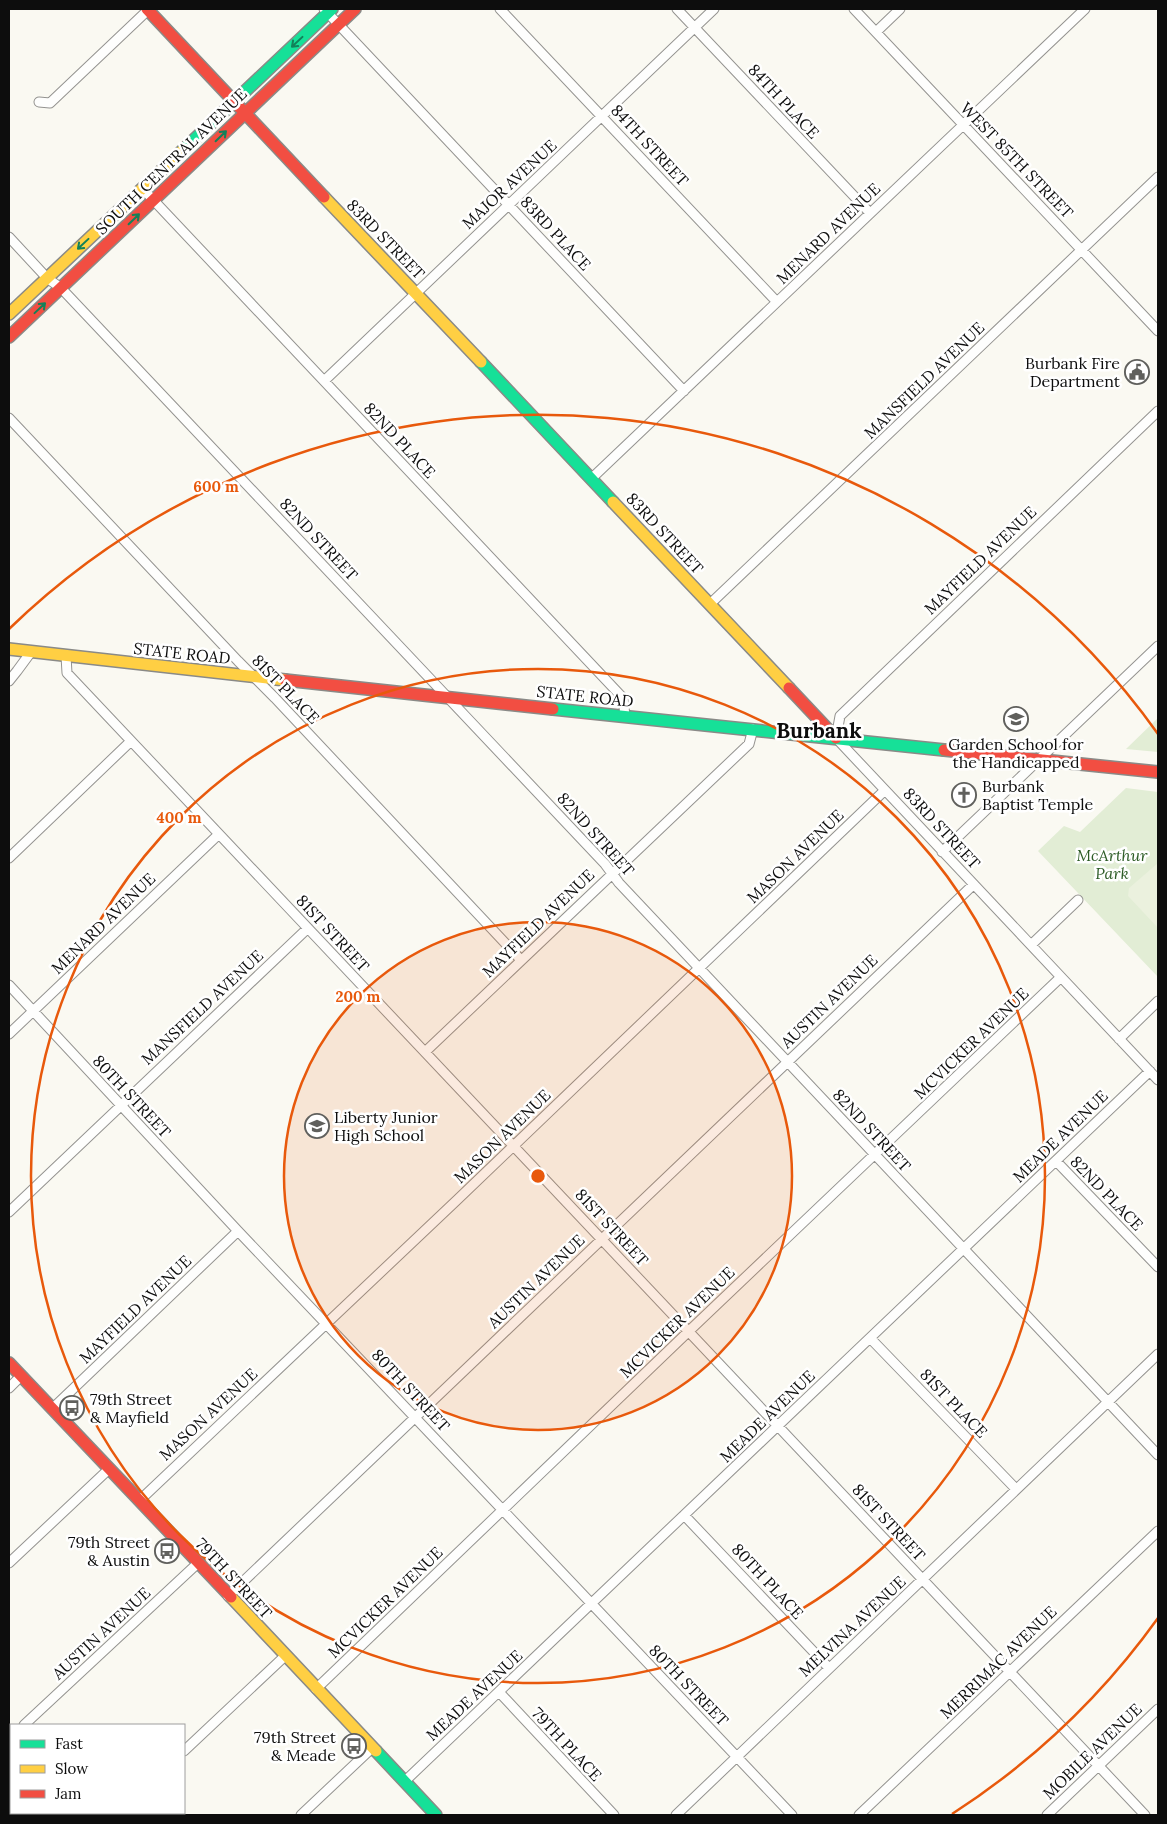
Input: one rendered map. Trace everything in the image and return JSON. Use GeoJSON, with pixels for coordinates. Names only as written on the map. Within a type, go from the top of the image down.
{"type":"FeatureCollection","features":[{"type":"Feature","properties":{"kind":"street"},"geometry":{"type":"LineString","coordinates":[[39,102],[50,102],[148,9]]}},
{"type":"Feature","properties":{"kind":"street","name":"83RD STREET"},"geometry":{"type":"LineString","coordinates":[[148,9],[244,114],[592,478],[884,791],[1158,1080]]}},
{"type":"Feature","properties":{"kind":"street","name":"SOUTH CENTRAL AVENUE"},"geometry":{"type":"LineString","coordinates":[[9,337],[355,9]]}},
{"type":"Feature","properties":{"kind":"street","name":"84TH STREET"},"geometry":{"type":"LineString","coordinates":[[500,9],[777,302]]}},
{"type":"Feature","properties":{"kind":"street","name":"84TH PLACE"},"geometry":{"type":"LineString","coordinates":[[677,9],[870,213]]}},
{"type":"Feature","properties":{"kind":"street","name":"MAJOR AVENUE"},"geometry":{"type":"LineString","coordinates":[[324,381],[714,9]]}},
{"type":"Feature","properties":{"kind":"street","name":"WEST 85TH STREET"},"geometry":{"type":"LineString","coordinates":[[854,9],[1158,331]]}},
{"type":"Feature","properties":{"kind":"street"},"geometry":{"type":"LineString","coordinates":[[876,32],[900,9]]}},
{"type":"Feature","properties":{"kind":"street","name":"MENARD AVENUE"},"geometry":{"type":"LineString","coordinates":[[592,478],[1085,9]]}},
{"type":"Feature","properties":{"kind":"street","name":"SOUTH CENTRAL AVENUE"},"geometry":{"type":"LineString","coordinates":[[9,314],[328,10]]}},
{"type":"Feature","properties":{"kind":"street","name":"83RD PLACE"},"geometry":{"type":"LineString","coordinates":[[328,10],[508,205],[684,390]]}},
{"type":"Feature","properties":{"kind":"street","name":"MANSFIELD AVENUE"},"geometry":{"type":"LineString","coordinates":[[710,604],[1158,177]]}},
{"type":"Feature","properties":{"kind":"street","name":"82ND PLACE"},"geometry":{"type":"LineString","coordinates":[[142,188],[623,698],[625,716]]}},
{"type":"Feature","properties":{"kind":"street","name":"82ND STREET"},"geometry":{"type":"LineString","coordinates":[[9,237],[47,278],[61,288],[449,698],[613,873],[617,881],[699,969],[1158,1455]]}},
{"type":"Feature","properties":{"kind":"street","name":"MAYFIELD AVENUE"},"geometry":{"type":"LineString","coordinates":[[836,738],[840,716],[1158,411]]}},
{"type":"Feature","properties":{"kind":"street","name":"81ST PLACE"},"geometry":{"type":"LineString","coordinates":[[9,418],[522,960]]}},
{"type":"Feature","properties":{"kind":"street"},"geometry":{"type":"LineString","coordinates":[[942,852],[1158,646]]}},
{"type":"Feature","properties":{"kind":"street","name":"STATE ROAD"},"geometry":{"type":"LineString","coordinates":[[9,650],[1158,772]]}},
{"type":"Feature","properties":{"kind":"street"},"geometry":{"type":"LineString","coordinates":[[9,681],[30,652]]}},
{"type":"Feature","properties":{"kind":"street","name":"81ST STREET"},"geometry":{"type":"LineString","coordinates":[[66,656],[67,673],[1145,1815]]}},
{"type":"Feature","properties":{"kind":"street","name":"MAYFIELD AVENUE"},"geometry":{"type":"LineString","coordinates":[[425,1052],[749,744],[753,729]]}},
{"type":"Feature","properties":{"kind":"street"},"geometry":{"type":"LineString","coordinates":[[9,858],[131,741]]}},
{"type":"Feature","properties":{"kind":"street","name":"MASON AVENUE"},"geometry":{"type":"LineString","coordinates":[[139,1500],[327,1324],[884,791]]}},
{"type":"Feature","properties":{"kind":"street","name":"MENARD AVENUE"},"geometry":{"type":"LineString","coordinates":[[9,1034],[219,834]]}},
{"type":"Feature","properties":{"kind":"street","name":"AUSTIN AVENUE"},"geometry":{"type":"LineString","coordinates":[[228,1596],[973,885]]}},
{"type":"Feature","properties":{"kind":"street"},"geometry":{"type":"LineString","coordinates":[[1030,945],[1078,900]]}},
{"type":"Feature","properties":{"kind":"street","name":"MANSFIELD AVENUE"},"geometry":{"type":"LineString","coordinates":[[9,1212],[308,928]]}},
{"type":"Feature","properties":{"kind":"street","name":"MCVICKER AVENUE"},"geometry":{"type":"LineString","coordinates":[[316,1689],[1061,977]]}},
{"type":"Feature","properties":{"kind":"street","name":"80TH STREET"},"geometry":{"type":"LineString","coordinates":[[9,985],[120,1106],[792,1815]]}},
{"type":"Feature","properties":{"kind":"street"},"geometry":{"type":"LineString","coordinates":[[1119,1038],[1158,1001]]}},
{"type":"Feature","properties":{"kind":"street","name":"MEADE AVENUE"},"geometry":{"type":"LineString","coordinates":[[404,1782],[1150,1071]]}},
{"type":"Feature","properties":{"kind":"street","name":"82ND PLACE"},"geometry":{"type":"LineString","coordinates":[[1056,1161],[1158,1267]]}},
{"type":"Feature","properties":{"kind":"street","name":"MAYFIELD AVENUE"},"geometry":{"type":"LineString","coordinates":[[52,1408],[238,1231]]}},
{"type":"Feature","properties":{"kind":"street","name":"81ST PLACE"},"geometry":{"type":"LineString","coordinates":[[870,1338],[1016,1489]]}},
{"type":"Feature","properties":{"kind":"street","name":"MELVINA AVENUE"},"geometry":{"type":"LineString","coordinates":[[676,1815],[1158,1354]]}},
{"type":"Feature","properties":{"kind":"street","name":"79TH STREET"},"geometry":{"type":"LineString","coordinates":[[9,1363],[436,1815]]}},
{"type":"Feature","properties":{"kind":"street"},"geometry":{"type":"LineString","coordinates":[[9,1388],[21,1376]]}},
{"type":"Feature","properties":{"kind":"street"},"geometry":{"type":"LineString","coordinates":[[9,1563],[109,1469]]}},
{"type":"Feature","properties":{"kind":"street","name":"80TH PLACE"},"geometry":{"type":"LineString","coordinates":[[684,1515],[829,1668]]}},
{"type":"Feature","properties":{"kind":"street","name":"MERRIMAC AVENUE"},"geometry":{"type":"LineString","coordinates":[[859,1815],[1158,1531]]}},
{"type":"Feature","properties":{"kind":"street","name":"AUSTIN AVENUE"},"geometry":{"type":"LineString","coordinates":[[25,1724],[198,1563]]}},
{"type":"Feature","properties":{"kind":"street"},"geometry":{"type":"LineString","coordinates":[[185,1750],[285,1656]]}},
{"type":"Feature","properties":{"kind":"street","name":"79TH PLACE"},"geometry":{"type":"LineString","coordinates":[[499,1692],[614,1815]]}},
{"type":"Feature","properties":{"kind":"street","name":"MOBILE AVENUE"},"geometry":{"type":"LineString","coordinates":[[1047,1815],[1158,1709]]}},
{"type":"Feature","properties":{"kind":"street"},"geometry":{"type":"LineString","coordinates":[[301,1815],[372,1748]]}},
{"type":"Feature","properties":{"kind":"green space"},"geometry":{"type":"Polygon","coordinates":[[[1158,718],[1158,752],[1126,749],[1158,718]]]}},
{"type":"Feature","properties":{"kind":"green space","name":"McArthur Park"},"geometry":{"type":"Polygon","coordinates":[[[1126,788],[1158,792],[1158,977],[1038,851],[1064,826],[1080,832],[1126,788]]]}},
{"type":"Feature","properties":{"kind":"green space"},"geometry":{"type":"Polygon","coordinates":[[[1158,863],[1158,928],[1128,896],[1129,888],[1158,863]]]}},
{"type":"Feature","properties":{"kind":"traffic: fast"},"geometry":{"type":"LineString","coordinates":[[182,151],[332,9]]}},
{"type":"Feature","properties":{"kind":"traffic: fast"},"geometry":{"type":"LineString","coordinates":[[481,362],[613,502]]}},
{"type":"Feature","properties":{"kind":"traffic: fast"},"geometry":{"type":"LineString","coordinates":[[553,709],[944,750]]}},
{"type":"Feature","properties":{"kind":"traffic: fast"},"geometry":{"type":"LineString","coordinates":[[376,1751],[436,1815]]}},
{"type":"Feature","properties":{"kind":"traffic: slow"},"geometry":{"type":"LineString","coordinates":[[9,314],[182,151]]}},
{"type":"Feature","properties":{"kind":"traffic: slow"},"geometry":{"type":"LineString","coordinates":[[324,197],[481,362]]}},
{"type":"Feature","properties":{"kind":"traffic: slow"},"geometry":{"type":"LineString","coordinates":[[613,502],[789,688]]}},
{"type":"Feature","properties":{"kind":"traffic: slow"},"geometry":{"type":"LineString","coordinates":[[9,649],[285,680]]}},
{"type":"Feature","properties":{"kind":"traffic: slow"},"geometry":{"type":"LineString","coordinates":[[231,1597],[376,1751]]}},
{"type":"Feature","properties":{"kind":"traffic: jam"},"geometry":{"type":"LineString","coordinates":[[147,9],[324,197]]}},
{"type":"Feature","properties":{"kind":"traffic: jam"},"geometry":{"type":"LineString","coordinates":[[9,337],[355,9]]}},
{"type":"Feature","properties":{"kind":"traffic: jam"},"geometry":{"type":"LineString","coordinates":[[285,680],[553,709]]}},
{"type":"Feature","properties":{"kind":"traffic: jam"},"geometry":{"type":"LineString","coordinates":[[789,688],[836,738]]}},
{"type":"Feature","properties":{"kind":"traffic: jam"},"geometry":{"type":"LineString","coordinates":[[944,750],[1158,772]]}},
{"type":"Feature","properties":{"kind":"traffic: jam"},"geometry":{"type":"LineString","coordinates":[[9,1363],[231,1597]]}},
{"type":"Feature","properties":{"kind":"place","name":"Burbank Fire Department"},"geometry":{"type":"Point","coordinates":[1137,372]}},
{"type":"Feature","properties":{"kind":"place","name":"Garden School for the Handicapped"},"geometry":{"type":"Point","coordinates":[1016,719]}},
{"type":"Feature","properties":{"kind":"place","name":"Burbank Baptist Temple"},"geometry":{"type":"Point","coordinates":[964,795]}},
{"type":"Feature","properties":{"kind":"place","name":"Liberty Junior High School"},"geometry":{"type":"Point","coordinates":[317,1126]}},
{"type":"Feature","properties":{"kind":"place","name":"79th Street & Mayfield"},"geometry":{"type":"Point","coordinates":[72,1408]}},
{"type":"Feature","properties":{"kind":"place","name":"79th Street & Austin"},"geometry":{"type":"Point","coordinates":[167,1551]}},
{"type":"Feature","properties":{"kind":"place","name":"79th Street & Meade"},"geometry":{"type":"Point","coordinates":[354,1746]}},
{"type":"Feature","properties":{"kind":"district","name":"Burbank"},"geometry":{"type":"Point","coordinates":[819,731]}}]}
